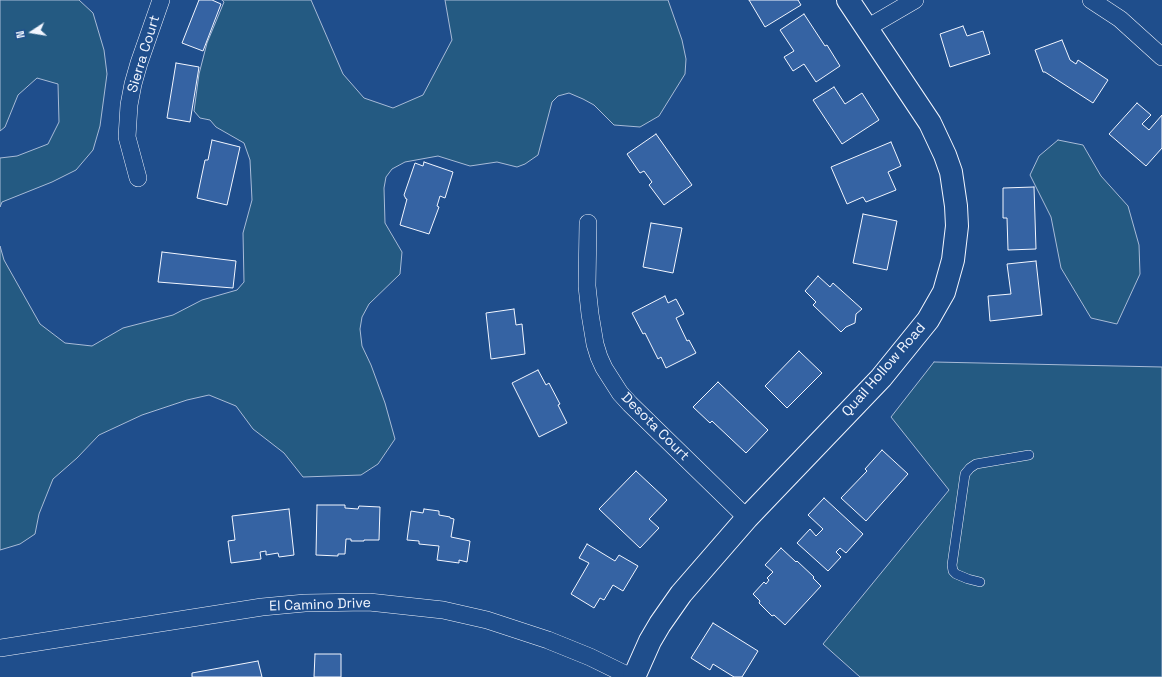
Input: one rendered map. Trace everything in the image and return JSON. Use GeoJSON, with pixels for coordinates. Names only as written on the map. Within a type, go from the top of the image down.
{"type":"FeatureCollection","features":[{"type":"Feature","properties":{"kind":"street","name":"Sierra Court"},"geometry":{"type":"LineString","coordinates":[[138,178],[127,137],[129,106],[132,84],[160,0]]}},
{"type":"Feature","properties":{"kind":"street","name":"Quail Hollow Road"},"geometry":{"type":"LineString","coordinates":[[634,677],[650,641],[681,594],[747,518],[881,378],[917,336],[944,292],[953,260],[957,226],[956,206],[951,172],[930,122],[848,0]]}},
{"type":"Feature","properties":{"kind":"street"},"geometry":{"type":"LineString","coordinates":[[867,28],[915,0]]}},
{"type":"Feature","properties":{"kind":"street"},"geometry":{"type":"LineString","coordinates":[[1091,0],[1120,19],[1162,57]]}},
{"type":"Feature","properties":{"kind":"street","name":"Desota Court"},"geometry":{"type":"LineString","coordinates":[[588,223],[588,286],[590,314],[595,344],[604,368],[620,393],[630,404],[747,518]]}},
{"type":"Feature","properties":{"kind":"street","name":"El Camino Drive"},"geometry":{"type":"LineString","coordinates":[[0,648],[262,607],[305,603],[369,602],[443,610],[487,620],[548,640],[590,657],[631,677]]}},
{"type":"Feature","properties":{"kind":"lane"},"geometry":{"type":"LineString","coordinates":[[980,582],[956,574],[953,571],[952,565],[965,474],[976,464],[1029,455]]}},
{"type":"Feature","properties":{"kind":"shaded area"},"geometry":{"type":"Polygon","coordinates":[[[0,0],[79,0],[93,13],[104,50],[107,74],[100,126],[93,150],[76,170],[52,182],[2,202],[0,207],[0,158],[17,156],[48,144],[59,122],[58,84],[37,78],[18,95],[5,127],[0,131],[0,0]]]}},
{"type":"Feature","properties":{"kind":"shaded area"},"geometry":{"type":"Polygon","coordinates":[[[222,0],[311,0],[343,74],[364,98],[393,108],[423,95],[452,40],[445,0],[668,0],[682,40],[686,59],[685,74],[659,116],[640,127],[614,125],[594,105],[583,99],[569,93],[558,96],[552,102],[538,155],[525,164],[517,167],[497,162],[470,166],[438,156],[405,162],[392,169],[386,177],[384,188],[385,223],[402,252],[400,274],[369,304],[362,317],[360,329],[362,346],[371,365],[385,403],[395,439],[378,464],[361,475],[303,477],[284,453],[253,429],[236,406],[209,395],[187,400],[142,415],[99,435],[77,458],[53,479],[39,514],[35,534],[20,544],[0,550],[0,246],[4,260],[40,324],[65,343],[92,346],[123,328],[173,315],[202,300],[237,290],[244,282],[243,233],[252,200],[250,160],[244,143],[216,127],[210,120],[200,118],[194,111],[199,74],[207,43],[224,2],[222,0]]]}},
{"type":"Feature","properties":{"kind":"shaded area"},"geometry":{"type":"Polygon","coordinates":[[[1058,140],[1083,145],[1101,176],[1128,206],[1139,245],[1140,274],[1117,324],[1091,318],[1061,268],[1051,217],[1030,175],[1039,156],[1058,140]]]}},
{"type":"Feature","properties":{"kind":"shaded area"},"geometry":{"type":"Polygon","coordinates":[[[934,362],[1162,367],[1162,677],[860,677],[823,644],[949,490],[891,417],[934,362]]]}},
{"type":"Feature","properties":{"kind":"building"},"geometry":{"type":"Polygon","coordinates":[[[199,0],[212,0],[221,4],[203,51],[182,43],[199,0]]]}},
{"type":"Feature","properties":{"kind":"building"},"geometry":{"type":"Polygon","coordinates":[[[749,0],[798,0],[801,5],[765,27],[749,0]]]}},
{"type":"Feature","properties":{"kind":"building"},"geometry":{"type":"Polygon","coordinates":[[[804,14],[825,46],[827,45],[840,66],[816,82],[804,64],[793,71],[784,57],[794,51],[780,30],[804,14]]]}},
{"type":"Feature","properties":{"kind":"building"},"geometry":{"type":"Polygon","coordinates":[[[963,26],[967,36],[983,31],[990,54],[950,67],[940,34],[963,26]]]}},
{"type":"Feature","properties":{"kind":"building"},"geometry":{"type":"Polygon","coordinates":[[[1062,40],[1070,60],[1076,64],[1078,60],[1108,80],[1093,103],[1043,72],[1035,50],[1062,40]]]}},
{"type":"Feature","properties":{"kind":"building"},"geometry":{"type":"Polygon","coordinates":[[[176,63],[199,67],[190,122],[167,118],[176,63]]]}},
{"type":"Feature","properties":{"kind":"building"},"geometry":{"type":"Polygon","coordinates":[[[834,87],[845,104],[862,93],[879,120],[842,144],[813,100],[834,87]]]}},
{"type":"Feature","properties":{"kind":"building"},"geometry":{"type":"Polygon","coordinates":[[[1137,103],[1151,115],[1142,124],[1149,130],[1162,115],[1162,148],[1146,166],[1109,134],[1137,103]]]}},
{"type":"Feature","properties":{"kind":"building"},"geometry":{"type":"Polygon","coordinates":[[[656,134],[692,185],[664,205],[649,185],[652,182],[644,171],[640,173],[627,154],[656,134]]]}},
{"type":"Feature","properties":{"kind":"building"},"geometry":{"type":"Polygon","coordinates":[[[212,140],[240,147],[227,205],[197,198],[205,160],[208,160],[212,140]]]}},
{"type":"Feature","properties":{"kind":"building"},"geometry":{"type":"Polygon","coordinates":[[[891,142],[901,166],[888,172],[896,190],[866,202],[863,197],[847,204],[831,167],[891,142]]]}},
{"type":"Feature","properties":{"kind":"building"},"geometry":{"type":"Polygon","coordinates":[[[424,162],[453,172],[445,198],[440,196],[437,206],[439,207],[429,234],[400,225],[407,199],[404,195],[415,163],[423,166],[424,162]]]}},
{"type":"Feature","properties":{"kind":"building"},"geometry":{"type":"Polygon","coordinates":[[[1034,187],[1036,249],[1008,250],[1007,218],[1003,218],[1003,188],[1034,187]]]}},
{"type":"Feature","properties":{"kind":"building"},"geometry":{"type":"Polygon","coordinates":[[[863,214],[897,221],[887,270],[853,263],[863,214]]]}},
{"type":"Feature","properties":{"kind":"building"},"geometry":{"type":"Polygon","coordinates":[[[651,223],[682,228],[673,273],[643,267],[651,223]]]}},
{"type":"Feature","properties":{"kind":"building"},"geometry":{"type":"Polygon","coordinates":[[[162,252],[236,261],[233,288],[158,282],[162,252]]]}},
{"type":"Feature","properties":{"kind":"building"},"geometry":{"type":"Polygon","coordinates":[[[1036,261],[1042,315],[990,321],[988,296],[1011,294],[1007,264],[1036,261]]]}},
{"type":"Feature","properties":{"kind":"building"},"geometry":{"type":"Polygon","coordinates":[[[818,276],[830,287],[833,283],[862,309],[856,314],[855,323],[846,327],[841,332],[813,305],[816,302],[805,291],[818,276]]]}},
{"type":"Feature","properties":{"kind":"building"},"geometry":{"type":"Polygon","coordinates":[[[665,296],[668,303],[676,299],[684,314],[676,318],[687,341],[689,340],[696,353],[666,368],[661,357],[658,359],[645,333],[643,334],[632,313],[665,296]]]}},
{"type":"Feature","properties":{"kind":"building"},"geometry":{"type":"Polygon","coordinates":[[[514,309],[516,325],[522,324],[525,354],[491,359],[486,313],[514,309]]]}},
{"type":"Feature","properties":{"kind":"building"},"geometry":{"type":"Polygon","coordinates":[[[799,351],[822,373],[787,408],[765,386],[799,351]]]}},
{"type":"Feature","properties":{"kind":"building"},"geometry":{"type":"Polygon","coordinates":[[[538,370],[546,385],[549,383],[560,404],[558,405],[567,423],[539,437],[512,383],[538,370]]]}},
{"type":"Feature","properties":{"kind":"building"},"geometry":{"type":"Polygon","coordinates":[[[718,382],[768,430],[746,453],[712,421],[710,423],[693,407],[718,382]]]}},
{"type":"Feature","properties":{"kind":"building"},"geometry":{"type":"Polygon","coordinates":[[[882,450],[908,474],[866,521],[841,498],[867,471],[865,469],[882,450]]]}},
{"type":"Feature","properties":{"kind":"building"},"geometry":{"type":"Polygon","coordinates":[[[636,471],[667,500],[649,519],[659,528],[640,548],[599,509],[636,471]]]}},
{"type":"Feature","properties":{"kind":"building"},"geometry":{"type":"Polygon","coordinates":[[[824,498],[863,534],[846,553],[840,548],[836,552],[841,557],[828,571],[797,543],[810,529],[816,536],[823,529],[808,515],[824,498]]]}},
{"type":"Feature","properties":{"kind":"building"},"geometry":{"type":"Polygon","coordinates":[[[317,505],[345,505],[345,508],[358,509],[359,506],[380,507],[379,540],[351,541],[351,539],[346,539],[345,554],[338,554],[338,556],[316,555],[317,505]]]}},
{"type":"Feature","properties":{"kind":"building"},"geometry":{"type":"Polygon","coordinates":[[[289,509],[294,555],[279,557],[278,553],[266,555],[266,551],[260,552],[261,559],[231,563],[228,541],[235,540],[232,516],[289,509]]]}},
{"type":"Feature","properties":{"kind":"building"},"geometry":{"type":"Polygon","coordinates":[[[424,509],[439,511],[439,515],[454,519],[451,537],[470,541],[467,562],[459,560],[459,563],[437,560],[439,546],[419,544],[419,541],[407,540],[411,511],[423,513],[424,509]]]}},
{"type":"Feature","properties":{"kind":"building"},"geometry":{"type":"Polygon","coordinates":[[[587,544],[615,561],[619,555],[638,566],[623,591],[613,585],[604,600],[600,598],[594,608],[571,594],[589,563],[579,558],[587,544]]]}},
{"type":"Feature","properties":{"kind":"building"},"geometry":{"type":"Polygon","coordinates":[[[781,548],[814,577],[813,578],[821,586],[785,625],[774,615],[772,616],[759,603],[760,601],[753,594],[764,582],[766,584],[769,580],[767,578],[773,572],[765,565],[781,548]]]}},
{"type":"Feature","properties":{"kind":"building"},"geometry":{"type":"Polygon","coordinates":[[[713,623],[758,651],[742,677],[734,677],[713,664],[710,670],[691,658],[713,623]]]}},
{"type":"Feature","properties":{"kind":"building"},"geometry":{"type":"Polygon","coordinates":[[[315,654],[341,654],[341,677],[314,677],[315,654]]]}},
{"type":"Feature","properties":{"kind":"building"},"geometry":{"type":"Polygon","coordinates":[[[258,661],[262,677],[192,677],[192,673],[258,661]]]}}]}
